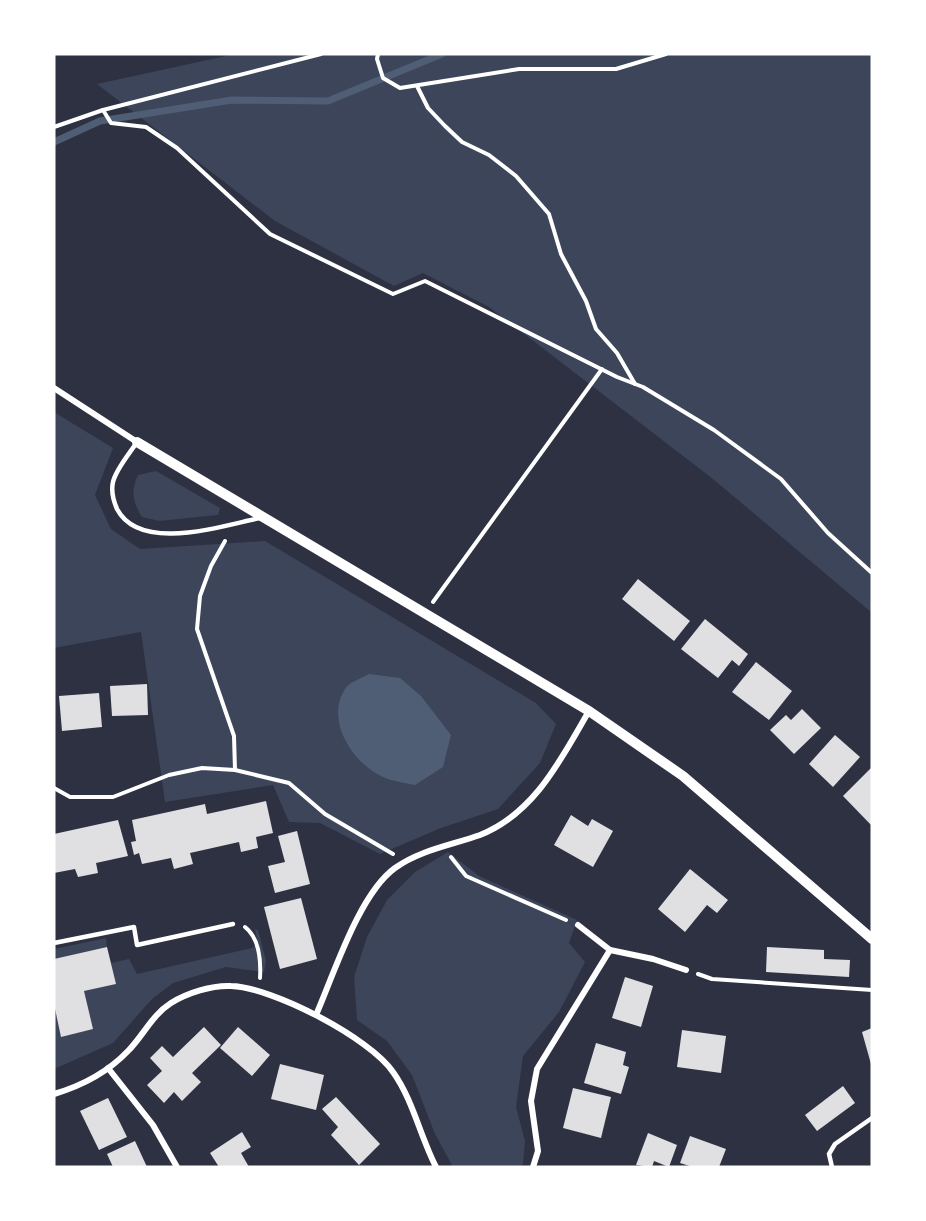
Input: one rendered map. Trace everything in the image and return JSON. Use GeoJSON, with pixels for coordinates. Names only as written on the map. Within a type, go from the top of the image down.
{"type":"FeatureCollection","features":[{"type":"Feature","properties":{"kind":"street"},"geometry":{"type":"LineString","coordinates":[[54,388],[137,442],[589,711],[683,776],[872,939]]}},
{"type":"Feature","properties":{"kind":"street"},"geometry":{"type":"LineString","coordinates":[[316,1015],[364,904],[395,868],[443,846],[482,834],[510,818],[534,798],[589,711]]}},
{"type":"Feature","properties":{"kind":"street"},"geometry":{"type":"LineString","coordinates":[[578,926],[610,950],[653,959],[686,970]]}},
{"type":"Feature","properties":{"kind":"street"},"geometry":{"type":"LineString","coordinates":[[533,1167],[538,1151],[531,1101],[537,1069],[610,950]]}},
{"type":"Feature","properties":{"kind":"street"},"geometry":{"type":"LineString","coordinates":[[54,1094],[85,1083],[108,1068],[128,1051],[150,1023],[170,1004],[204,990],[231,986],[258,990],[316,1015],[357,1038],[392,1069],[404,1088],[416,1123],[436,1167]]}},
{"type":"Feature","properties":{"kind":"street"},"geometry":{"type":"LineString","coordinates":[[108,1068],[153,1125],[177,1167]]}},
{"type":"Feature","properties":{"kind":"lane"},"geometry":{"type":"LineString","coordinates":[[137,442],[113,480],[113,500],[122,519],[140,530],[161,535],[265,518]]}},
{"type":"Feature","properties":{"kind":"lane"},"geometry":{"type":"LineString","coordinates":[[54,944],[134,927],[138,945],[233,924]]}},
{"type":"Feature","properties":{"kind":"lane"},"geometry":{"type":"LineString","coordinates":[[832,1167],[829,1154],[835,1144],[872,1118]]}},
{"type":"Feature","properties":{"kind":"path"},"geometry":{"type":"LineString","coordinates":[[54,127],[103,110],[321,54]]}},
{"type":"Feature","properties":{"kind":"path"},"geometry":{"type":"LineString","coordinates":[[378,54],[377,59],[383,78],[400,88],[519,69],[616,69],[666,54]]}},
{"type":"Feature","properties":{"kind":"path"},"geometry":{"type":"LineString","coordinates":[[417,86],[429,108],[445,126],[462,142],[489,155],[516,176],[549,214],[561,254],[586,301],[596,329],[617,353],[635,384]]}},
{"type":"Feature","properties":{"kind":"path"},"geometry":{"type":"LineString","coordinates":[[103,110],[111,123],[146,127],[177,148],[270,234],[393,294],[425,281],[635,384],[714,430],[781,479],[828,533],[872,573]]}},
{"type":"Feature","properties":{"kind":"path"},"geometry":{"type":"LineString","coordinates":[[425,612],[602,369]]}},
{"type":"Feature","properties":{"kind":"path"},"geometry":{"type":"LineString","coordinates":[[235,770],[234,736],[196,629],[200,596],[211,566],[221,545],[241,522]]}},
{"type":"Feature","properties":{"kind":"path"},"geometry":{"type":"LineString","coordinates":[[54,788],[70,797],[113,797],[141,784],[202,768],[235,770],[289,783],[325,814],[407,862]]}},
{"type":"Feature","properties":{"kind":"path"},"geometry":{"type":"LineString","coordinates":[[443,846],[466,876],[578,926]]}},
{"type":"Feature","properties":{"kind":"path"},"geometry":{"type":"LineString","coordinates":[[233,924],[246,927],[254,935],[261,968],[258,990]]}},
{"type":"Feature","properties":{"kind":"path"},"geometry":{"type":"LineString","coordinates":[[686,970],[712,979],[872,990]]}},
{"type":"Feature","properties":{"kind":"shaded area"},"geometry":{"type":"Polygon","coordinates":[[[235,54],[872,54],[872,613],[713,479],[489,307],[423,273],[394,286],[275,221],[97,84],[235,54]]]}},
{"type":"Feature","properties":{"kind":"shaded area"},"geometry":{"type":"Polygon","coordinates":[[[54,412],[113,448],[95,495],[111,529],[140,549],[265,541],[536,703],[556,724],[540,763],[498,809],[441,828],[380,854],[320,823],[289,822],[273,785],[165,802],[141,632],[54,648],[54,412]]]}},
{"type":"Feature","properties":{"kind":"shaded area"},"geometry":{"type":"Polygon","coordinates":[[[156,471],[220,508],[218,515],[159,521],[142,517],[136,507],[134,486],[138,475],[156,471]]]}},
{"type":"Feature","properties":{"kind":"shaded area"},"geometry":{"type":"Polygon","coordinates":[[[369,674],[400,678],[421,696],[451,735],[443,767],[415,785],[387,778],[361,762],[352,751],[340,727],[338,714],[345,689],[369,674]]]}},
{"type":"Feature","properties":{"kind":"shaded area"},"geometry":{"type":"Polygon","coordinates":[[[448,852],[479,876],[577,920],[569,943],[585,962],[559,1012],[523,1056],[516,1107],[525,1141],[523,1164],[520,1167],[453,1167],[435,1134],[412,1075],[387,1041],[357,1020],[354,977],[367,937],[387,900],[415,872],[448,852]]]}},
{"type":"Feature","properties":{"kind":"shaded area"},"geometry":{"type":"Polygon","coordinates":[[[255,929],[258,930],[266,961],[264,972],[226,967],[173,983],[152,999],[113,1043],[54,1069],[54,1004],[61,1036],[92,1029],[84,991],[115,984],[111,963],[129,959],[137,974],[252,948],[258,944],[255,929]]]}},
{"type":"Feature","properties":{"kind":"shaded area"},"geometry":{"type":"Polygon","coordinates":[[[106,938],[107,947],[54,959],[54,949],[106,938]]]}},
{"type":"Feature","properties":{"kind":"building"},"geometry":{"type":"Polygon","coordinates":[[[638,579],[690,621],[674,641],[622,599],[638,579]]]}},
{"type":"Feature","properties":{"kind":"building"},"geometry":{"type":"Polygon","coordinates":[[[705,619],[748,654],[739,666],[732,660],[718,678],[681,649],[705,619]]]}},
{"type":"Feature","properties":{"kind":"building"},"geometry":{"type":"Polygon","coordinates":[[[756,662],[792,691],[769,720],[732,692],[756,662]]]}},
{"type":"Feature","properties":{"kind":"building"},"geometry":{"type":"Polygon","coordinates":[[[147,684],[148,715],[112,716],[110,686],[147,684]]]}},
{"type":"Feature","properties":{"kind":"building"},"geometry":{"type":"Polygon","coordinates":[[[99,693],[102,727],[62,731],[59,696],[99,693]]]}},
{"type":"Feature","properties":{"kind":"building"},"geometry":{"type":"Polygon","coordinates":[[[802,709],[821,728],[794,754],[770,730],[786,715],[791,720],[802,709]]]}},
{"type":"Feature","properties":{"kind":"building"},"geometry":{"type":"Polygon","coordinates":[[[835,735],[860,757],[833,787],[809,764],[835,735]]]}},
{"type":"Feature","properties":{"kind":"building"},"geometry":{"type":"Polygon","coordinates":[[[872,767],[872,826],[843,796],[872,767]]]}},
{"type":"Feature","properties":{"kind":"building"},"geometry":{"type":"Polygon","coordinates":[[[266,801],[273,833],[256,837],[258,848],[241,852],[239,842],[190,853],[193,864],[174,869],[171,858],[142,864],[139,853],[134,855],[131,842],[136,841],[132,820],[205,804],[207,814],[266,801]]]}},
{"type":"Feature","properties":{"kind":"building"},"geometry":{"type":"Polygon","coordinates":[[[571,815],[588,826],[592,819],[613,831],[593,867],[554,845],[571,815]]]}},
{"type":"Feature","properties":{"kind":"building"},"geometry":{"type":"Polygon","coordinates":[[[118,820],[128,856],[96,863],[98,873],[78,877],[75,869],[54,873],[54,834],[118,820]]]}},
{"type":"Feature","properties":{"kind":"building"},"geometry":{"type":"Polygon","coordinates":[[[297,831],[310,884],[275,893],[268,866],[285,862],[278,836],[297,831]]]}},
{"type":"Feature","properties":{"kind":"building"},"geometry":{"type":"Polygon","coordinates":[[[690,869],[728,900],[717,913],[707,905],[685,932],[658,909],[690,869]]]}},
{"type":"Feature","properties":{"kind":"building"},"geometry":{"type":"Polygon","coordinates":[[[301,898],[317,959],[280,969],[264,907],[301,898]]]}},
{"type":"Feature","properties":{"kind":"building"},"geometry":{"type":"Polygon","coordinates":[[[107,947],[116,984],[84,991],[93,1029],[61,1037],[54,1004],[54,959],[107,947]]]}},
{"type":"Feature","properties":{"kind":"building"},"geometry":{"type":"Polygon","coordinates":[[[767,947],[824,950],[824,959],[850,960],[849,977],[766,972],[767,947]]]}},
{"type":"Feature","properties":{"kind":"building"},"geometry":{"type":"Polygon","coordinates":[[[625,977],[653,986],[641,1027],[612,1018],[625,977]]]}},
{"type":"Feature","properties":{"kind":"building"},"geometry":{"type":"Polygon","coordinates":[[[204,1027],[221,1045],[192,1073],[201,1082],[182,1101],[174,1092],[164,1103],[147,1085],[162,1071],[150,1058],[162,1046],[173,1057],[204,1027]]]}},
{"type":"Feature","properties":{"kind":"building"},"geometry":{"type":"Polygon","coordinates":[[[238,1027],[270,1055],[252,1076],[220,1048],[238,1027]]]}},
{"type":"Feature","properties":{"kind":"building"},"geometry":{"type":"Polygon","coordinates":[[[872,1028],[872,1064],[871,1064],[862,1032],[872,1028]]]}},
{"type":"Feature","properties":{"kind":"building"},"geometry":{"type":"Polygon","coordinates":[[[682,1030],[726,1036],[721,1073],[677,1067],[682,1030]]]}},
{"type":"Feature","properties":{"kind":"building"},"geometry":{"type":"Polygon","coordinates":[[[596,1043],[626,1052],[623,1065],[629,1067],[621,1094],[584,1083],[596,1043]]]}},
{"type":"Feature","properties":{"kind":"building"},"geometry":{"type":"Polygon","coordinates":[[[280,1064],[324,1075],[316,1110],[271,1099],[280,1064]]]}},
{"type":"Feature","properties":{"kind":"building"},"geometry":{"type":"Polygon","coordinates":[[[843,1086],[855,1103],[817,1131],[805,1115],[843,1086]]]}},
{"type":"Feature","properties":{"kind":"building"},"geometry":{"type":"Polygon","coordinates":[[[573,1088],[611,1097],[601,1138],[563,1128],[573,1088]]]}},
{"type":"Feature","properties":{"kind":"building"},"geometry":{"type":"Polygon","coordinates":[[[336,1097],[380,1144],[359,1165],[331,1135],[338,1127],[322,1109],[336,1097]]]}},
{"type":"Feature","properties":{"kind":"building"},"geometry":{"type":"Polygon","coordinates":[[[108,1098],[127,1137],[99,1150],[80,1111],[108,1098]]]}},
{"type":"Feature","properties":{"kind":"building"},"geometry":{"type":"Polygon","coordinates":[[[242,1132],[251,1147],[241,1153],[249,1167],[219,1167],[210,1153],[242,1132]]]}},
{"type":"Feature","properties":{"kind":"building"},"geometry":{"type":"Polygon","coordinates":[[[648,1133],[677,1145],[669,1167],[654,1161],[652,1167],[636,1165],[648,1133]]]}},
{"type":"Feature","properties":{"kind":"building"},"geometry":{"type":"Polygon","coordinates":[[[690,1136],[726,1149],[719,1167],[693,1167],[680,1163],[690,1136]]]}},
{"type":"Feature","properties":{"kind":"building"},"geometry":{"type":"Polygon","coordinates":[[[135,1141],[147,1167],[113,1167],[107,1154],[135,1141]]]}},
{"type":"Feature","properties":{"kind":"waterway"},"geometry":{"type":"LineString","coordinates":[[54,142],[100,121],[232,100],[328,101],[442,54]]}}]}
